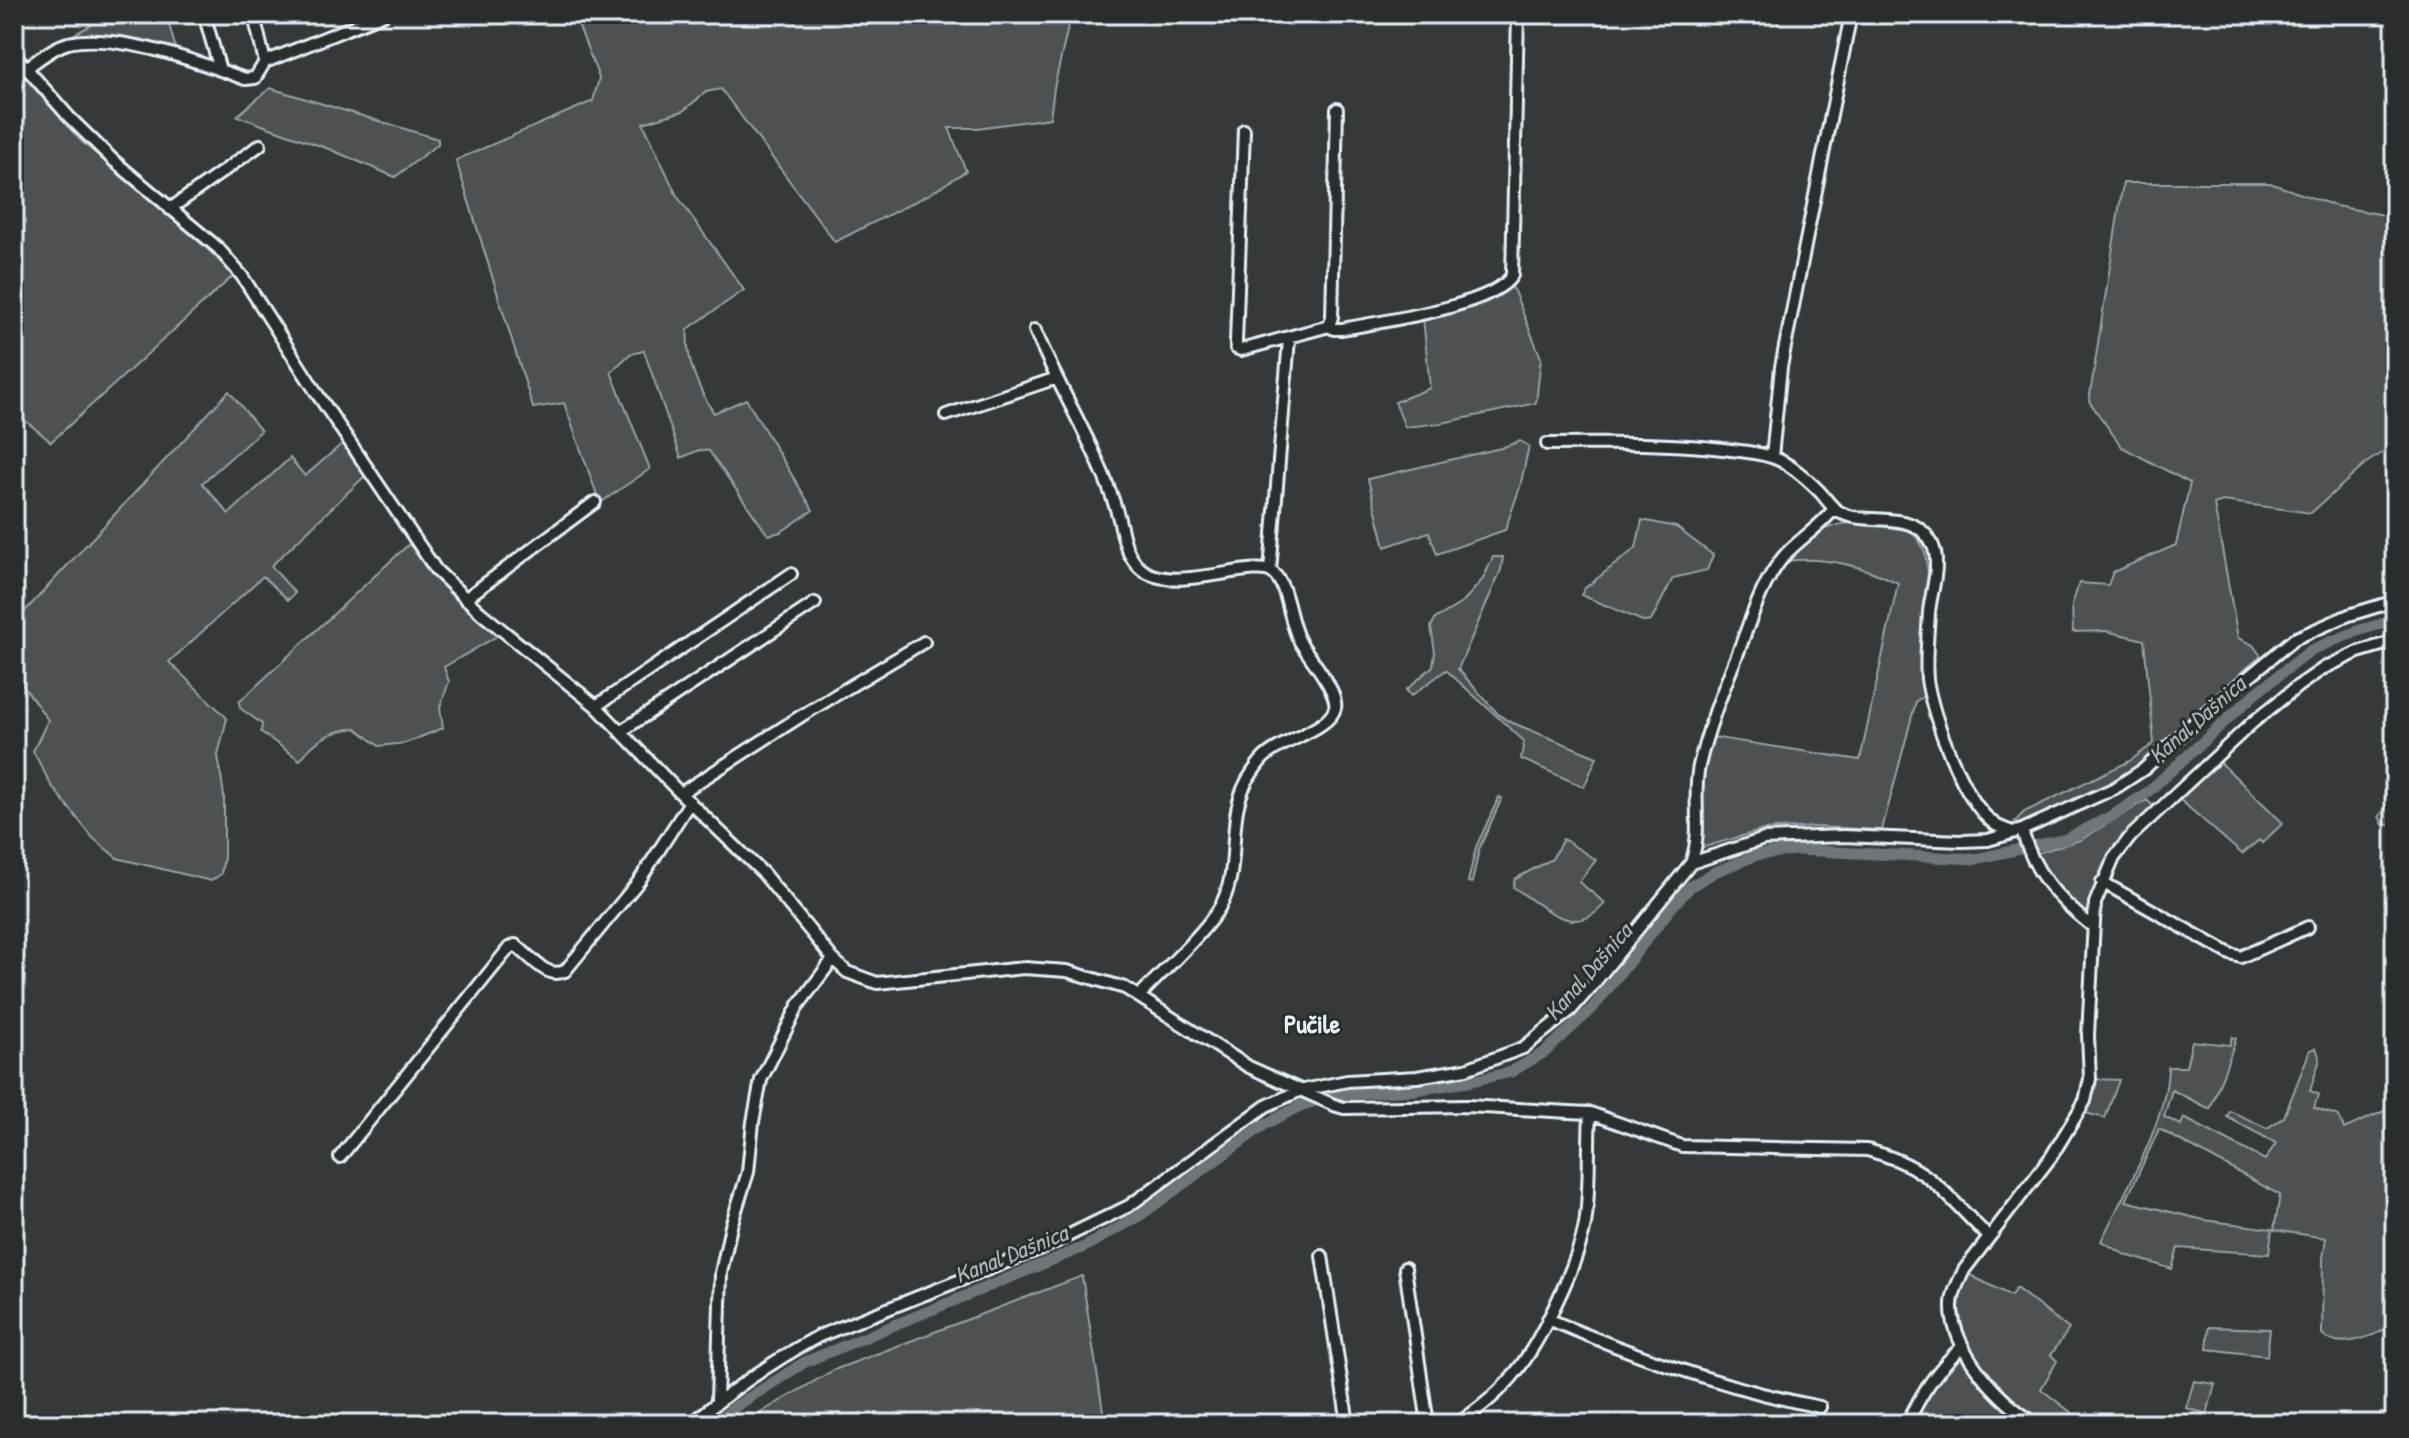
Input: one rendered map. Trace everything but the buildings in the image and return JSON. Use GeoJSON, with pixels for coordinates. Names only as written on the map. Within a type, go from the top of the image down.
{"type":"FeatureCollection","features":[{"type":"Feature","properties":{"kind":"street"},"geometry":{"type":"LineString","coordinates":[[204,14],[220,70]]}},
{"type":"Feature","properties":{"kind":"street"},"geometry":{"type":"LineString","coordinates":[[258,14],[254,16],[265,62]]}},
{"type":"Feature","properties":{"kind":"street"},"geometry":{"type":"LineString","coordinates":[[25,69],[59,47],[83,41],[143,47],[245,79],[255,78],[265,62],[384,14]]}},
{"type":"Feature","properties":{"kind":"street"},"geometry":{"type":"LineString","coordinates":[[1244,130],[1236,348],[1241,350],[1289,339],[1329,326],[1342,329],[1462,304],[1497,292],[1508,284],[1512,275],[1518,14]]}},
{"type":"Feature","properties":{"kind":"street"},"geometry":{"type":"LineString","coordinates":[[1772,457],[1781,367],[1851,14]]}},
{"type":"Feature","properties":{"kind":"street"},"geometry":{"type":"LineString","coordinates":[[14,54],[113,160],[218,248],[242,276],[436,570],[465,599],[596,706],[773,884],[847,972],[877,983],[1046,968],[1106,981],[1139,996],[1249,1067],[1344,1108],[1467,1106],[1590,1113],[1682,1146],[1867,1150],[1896,1158],[1918,1169],[1945,1190],[1988,1236]]}},
{"type":"Feature","properties":{"kind":"street"},"geometry":{"type":"LineString","coordinates":[[1329,326],[1332,317],[1337,109]]}},
{"type":"Feature","properties":{"kind":"street"},"geometry":{"type":"LineString","coordinates":[[170,209],[260,145]]}},
{"type":"Feature","properties":{"kind":"street"},"geometry":{"type":"LineString","coordinates":[[1035,330],[1081,421],[1117,513],[1123,540],[1139,567],[1151,576],[1163,578],[1211,577],[1260,568],[1270,571],[1279,579],[1297,637],[1336,702],[1335,710],[1322,724],[1267,755],[1252,773],[1241,791],[1234,813],[1228,887],[1223,903],[1139,996]]}},
{"type":"Feature","properties":{"kind":"street"},"geometry":{"type":"LineString","coordinates":[[1270,571],[1289,339]]}},
{"type":"Feature","properties":{"kind":"street"},"geometry":{"type":"LineString","coordinates":[[946,415],[1057,378]]}},
{"type":"Feature","properties":{"kind":"street"},"geometry":{"type":"LineString","coordinates":[[1547,444],[1693,446],[1772,457],[1821,493],[1833,510],[1849,517],[1898,520],[1913,524],[1925,534],[1933,547],[1927,678],[1936,715],[1956,768],[1975,803],[1996,825],[2020,833],[2031,860],[2074,912],[2092,926]]}},
{"type":"Feature","properties":{"kind":"street"},"geometry":{"type":"LineString","coordinates":[[465,599],[595,502]]}},
{"type":"Feature","properties":{"kind":"street"},"geometry":{"type":"LineString","coordinates":[[691,1424],[717,1400],[790,1352],[840,1326],[1047,1246],[1129,1206],[1266,1106],[1303,1092],[1347,1081],[1417,1077],[1466,1069],[1523,1048],[1571,1010],[1691,863],[1697,829],[1698,770],[1708,731],[1752,618],[1786,554],[1821,525],[1833,510]]}},
{"type":"Feature","properties":{"kind":"street"},"geometry":{"type":"LineString","coordinates":[[596,706],[791,574]]}},
{"type":"Feature","properties":{"kind":"street"},"geometry":{"type":"LineString","coordinates":[[1691,863],[1764,839],[1843,836],[1962,841],[1988,840],[2020,833],[2131,778],[2294,639],[2349,615],[2395,601]]}},
{"type":"Feature","properties":{"kind":"street"},"geometry":{"type":"LineString","coordinates":[[620,732],[815,603]]}},
{"type":"Feature","properties":{"kind":"street"},"geometry":{"type":"LineString","coordinates":[[2038,1424],[2027,1419],[1999,1394],[1962,1347],[1954,1327],[1952,1305],[1964,1270],[2051,1157],[2085,1101],[2090,1079],[2088,1035],[2092,926],[2102,882],[2114,858],[2131,836],[2264,714],[2324,668],[2358,652],[2395,641]]}},
{"type":"Feature","properties":{"kind":"street"},"geometry":{"type":"LineString","coordinates":[[681,793],[924,642]]}},
{"type":"Feature","properties":{"kind":"street"},"geometry":{"type":"LineString","coordinates":[[340,1157],[509,948],[515,945],[550,973],[558,975],[565,971],[639,881],[690,802]]}},
{"type":"Feature","properties":{"kind":"street"},"geometry":{"type":"LineString","coordinates":[[2102,882],[2230,954],[2241,957],[2308,927]]}},
{"type":"Feature","properties":{"kind":"street"},"geometry":{"type":"LineString","coordinates":[[717,1400],[721,1273],[731,1226],[748,1172],[761,1080],[798,1006],[833,959]]}},
{"type":"Feature","properties":{"kind":"street"},"geometry":{"type":"LineString","coordinates":[[1457,1424],[1498,1392],[1518,1371],[1548,1319],[1567,1277],[1586,1219],[1590,1113]]}},
{"type":"Feature","properties":{"kind":"street"},"geometry":{"type":"LineString","coordinates":[[1322,1256],[1348,1424]]}},
{"type":"Feature","properties":{"kind":"street"},"geometry":{"type":"LineString","coordinates":[[1405,1268],[1428,1424]]}},
{"type":"Feature","properties":{"kind":"street"},"geometry":{"type":"LineString","coordinates":[[1548,1319],[1603,1343],[1720,1382],[1772,1398],[1820,1407]]}},
{"type":"Feature","properties":{"kind":"street"},"geometry":{"type":"LineString","coordinates":[[1907,1424],[1922,1394],[1945,1362],[1962,1347]]}},
{"type":"Feature","properties":{"kind":"shaded area"},"geometry":{"type":"Polygon","coordinates":[[[112,14],[166,14],[177,53],[132,40],[69,37],[112,14]]]}},
{"type":"Feature","properties":{"kind":"shaded area"},"geometry":{"type":"Polygon","coordinates":[[[574,14],[1071,14],[1050,118],[977,128],[949,128],[966,171],[928,195],[835,242],[721,89],[706,92],[683,111],[643,123],[677,196],[744,290],[688,329],[689,351],[698,384],[714,413],[746,399],[813,510],[781,532],[768,535],[709,451],[699,450],[681,458],[644,351],[630,354],[611,372],[650,469],[600,503],[564,403],[533,408],[456,160],[593,101],[599,78],[574,14]]]}},
{"type":"Feature","properties":{"kind":"shaded area"},"geometry":{"type":"Polygon","coordinates":[[[14,65],[81,141],[194,236],[234,275],[51,442],[14,411],[14,65]]]}},
{"type":"Feature","properties":{"kind":"shaded area"},"geometry":{"type":"Polygon","coordinates":[[[270,88],[438,139],[438,144],[395,177],[237,116],[270,88]]]}},
{"type":"Feature","properties":{"kind":"shaded area"},"geometry":{"type":"Polygon","coordinates":[[[2123,183],[2270,183],[2336,206],[2395,217],[2395,445],[2369,461],[2311,513],[2223,501],[2214,504],[2238,638],[2253,645],[2261,656],[2128,775],[2015,828],[2008,826],[2024,812],[2130,761],[2154,743],[2144,640],[2106,631],[2073,632],[2072,605],[2079,583],[2108,585],[2113,572],[2176,545],[2190,483],[2122,447],[2089,401],[2123,183]]]}},
{"type":"Feature","properties":{"kind":"shaded area"},"geometry":{"type":"Polygon","coordinates":[[[1512,286],[1541,358],[1536,403],[1442,423],[1405,427],[1395,402],[1430,388],[1423,317],[1499,294],[1512,286]]]}},
{"type":"Feature","properties":{"kind":"shaded area"},"geometry":{"type":"Polygon","coordinates":[[[229,391],[261,431],[202,483],[229,514],[290,458],[305,476],[343,443],[366,475],[271,566],[295,593],[288,600],[263,576],[169,662],[227,718],[218,755],[224,796],[224,857],[221,874],[211,881],[117,858],[93,838],[51,785],[33,751],[48,720],[14,673],[14,623],[229,391]]]}},
{"type":"Feature","properties":{"kind":"shaded area"},"geometry":{"type":"Polygon","coordinates":[[[1520,441],[1529,446],[1520,487],[1505,530],[1437,554],[1429,532],[1385,547],[1368,479],[1520,441]]]}},
{"type":"Feature","properties":{"kind":"shaded area"},"geometry":{"type":"Polygon","coordinates":[[[1642,520],[1676,527],[1713,555],[1707,570],[1673,578],[1651,621],[1645,622],[1581,595],[1585,588],[1636,548],[1642,520]]]}},
{"type":"Feature","properties":{"kind":"shaded area"},"geometry":{"type":"Polygon","coordinates":[[[1859,522],[1910,531],[1925,552],[1928,572],[1923,614],[1926,695],[1916,701],[1882,830],[1814,827],[1763,830],[1701,848],[1704,763],[1712,737],[1860,760],[1898,583],[1844,564],[1815,560],[1786,561],[1801,544],[1818,532],[1859,522]]]}},
{"type":"Feature","properties":{"kind":"shaded area"},"geometry":{"type":"Polygon","coordinates":[[[409,544],[451,595],[497,636],[444,667],[449,682],[440,707],[443,728],[406,743],[379,746],[356,728],[347,729],[324,738],[300,760],[261,732],[262,724],[240,708],[239,702],[409,544]]]}},
{"type":"Feature","properties":{"kind":"shaded area"},"geometry":{"type":"Polygon","coordinates":[[[1493,557],[1503,557],[1501,570],[1458,669],[1508,721],[1597,757],[1584,787],[1521,759],[1524,741],[1446,670],[1411,696],[1406,690],[1433,666],[1435,652],[1431,627],[1435,619],[1463,602],[1483,579],[1493,557]]]}},
{"type":"Feature","properties":{"kind":"shaded area"},"geometry":{"type":"Polygon","coordinates":[[[2219,761],[2283,823],[2262,843],[2259,840],[2242,854],[2178,798],[2219,761]]]}},
{"type":"Feature","properties":{"kind":"shaded area"},"geometry":{"type":"Polygon","coordinates":[[[1499,797],[1502,798],[1479,849],[1472,883],[1468,882],[1476,847],[1499,797]]]}},
{"type":"Feature","properties":{"kind":"shaded area"},"geometry":{"type":"Polygon","coordinates":[[[2395,797],[2395,824],[2383,825],[2379,816],[2395,797]]]}},
{"type":"Feature","properties":{"kind":"shaded area"},"geometry":{"type":"Polygon","coordinates":[[[2147,800],[2154,807],[2114,852],[2099,878],[2089,908],[2086,912],[2078,909],[2057,888],[2034,854],[2080,840],[2147,800]]]}},
{"type":"Feature","properties":{"kind":"shaded area"},"geometry":{"type":"Polygon","coordinates":[[[1563,839],[1596,860],[1579,882],[1605,903],[1594,914],[1582,919],[1571,920],[1559,916],[1513,887],[1515,879],[1552,859],[1563,839]]]}},
{"type":"Feature","properties":{"kind":"shaded area"},"geometry":{"type":"Polygon","coordinates":[[[2232,1037],[2236,1038],[2234,1045],[2210,1109],[2172,1090],[2164,1117],[2181,1125],[2184,1118],[2265,1160],[2276,1143],[2227,1117],[2230,1111],[2267,1128],[2284,1117],[2310,1050],[2316,1048],[2320,1059],[2310,1091],[2318,1094],[2314,1108],[2339,1116],[2344,1129],[2395,1106],[2395,1330],[2390,1331],[2389,1327],[2365,1338],[2346,1342],[2329,1339],[2322,1334],[2326,1238],[2274,1230],[2280,1195],[2159,1129],[2126,1201],[2204,1220],[2272,1229],[2269,1254],[2178,1248],[2172,1269],[2126,1255],[2101,1241],[2153,1133],[2166,1088],[2168,1067],[2186,1067],[2192,1041],[2230,1045],[2232,1037]]]}},
{"type":"Feature","properties":{"kind":"shaded area"},"geometry":{"type":"Polygon","coordinates":[[[2095,1079],[2119,1080],[2105,1118],[2085,1113],[2095,1079]]]}},
{"type":"Feature","properties":{"kind":"shaded area"},"geometry":{"type":"Polygon","coordinates":[[[1968,1274],[2011,1296],[2016,1288],[2069,1329],[2051,1355],[2057,1361],[2041,1389],[2086,1424],[1913,1424],[1936,1381],[1970,1347],[1959,1310],[1968,1274]]]}},
{"type":"Feature","properties":{"kind":"shaded area"},"geometry":{"type":"Polygon","coordinates":[[[1082,1276],[1105,1424],[859,1424],[861,1413],[837,1424],[748,1424],[765,1410],[834,1370],[1082,1276]]]}},
{"type":"Feature","properties":{"kind":"shaded area"},"geometry":{"type":"Polygon","coordinates":[[[2209,1327],[2270,1329],[2267,1356],[2207,1349],[2209,1327]]]}},
{"type":"Feature","properties":{"kind":"shaded area"},"geometry":{"type":"Polygon","coordinates":[[[2194,1381],[2215,1384],[2207,1414],[2186,1408],[2194,1381]]]}},
{"type":"Feature","properties":{"kind":"waterway","name":"Kanal Dašnica"},"geometry":{"type":"LineString","coordinates":[[714,1424],[805,1362],[1084,1247],[1138,1217],[1264,1125],[1300,1106],[1334,1095],[1415,1090],[1511,1072],[1545,1052],[1592,1009],[1671,908],[1691,886],[1715,872],[1757,855],[1796,850],[1975,859],[2066,839],[2112,816],[2149,791],[2255,694],[2311,650],[2395,620]]}},
{"type":"Feature","properties":{"kind":"district","name":"Pučile"},"geometry":{"type":"Point","coordinates":[1312,1024]}}]}
